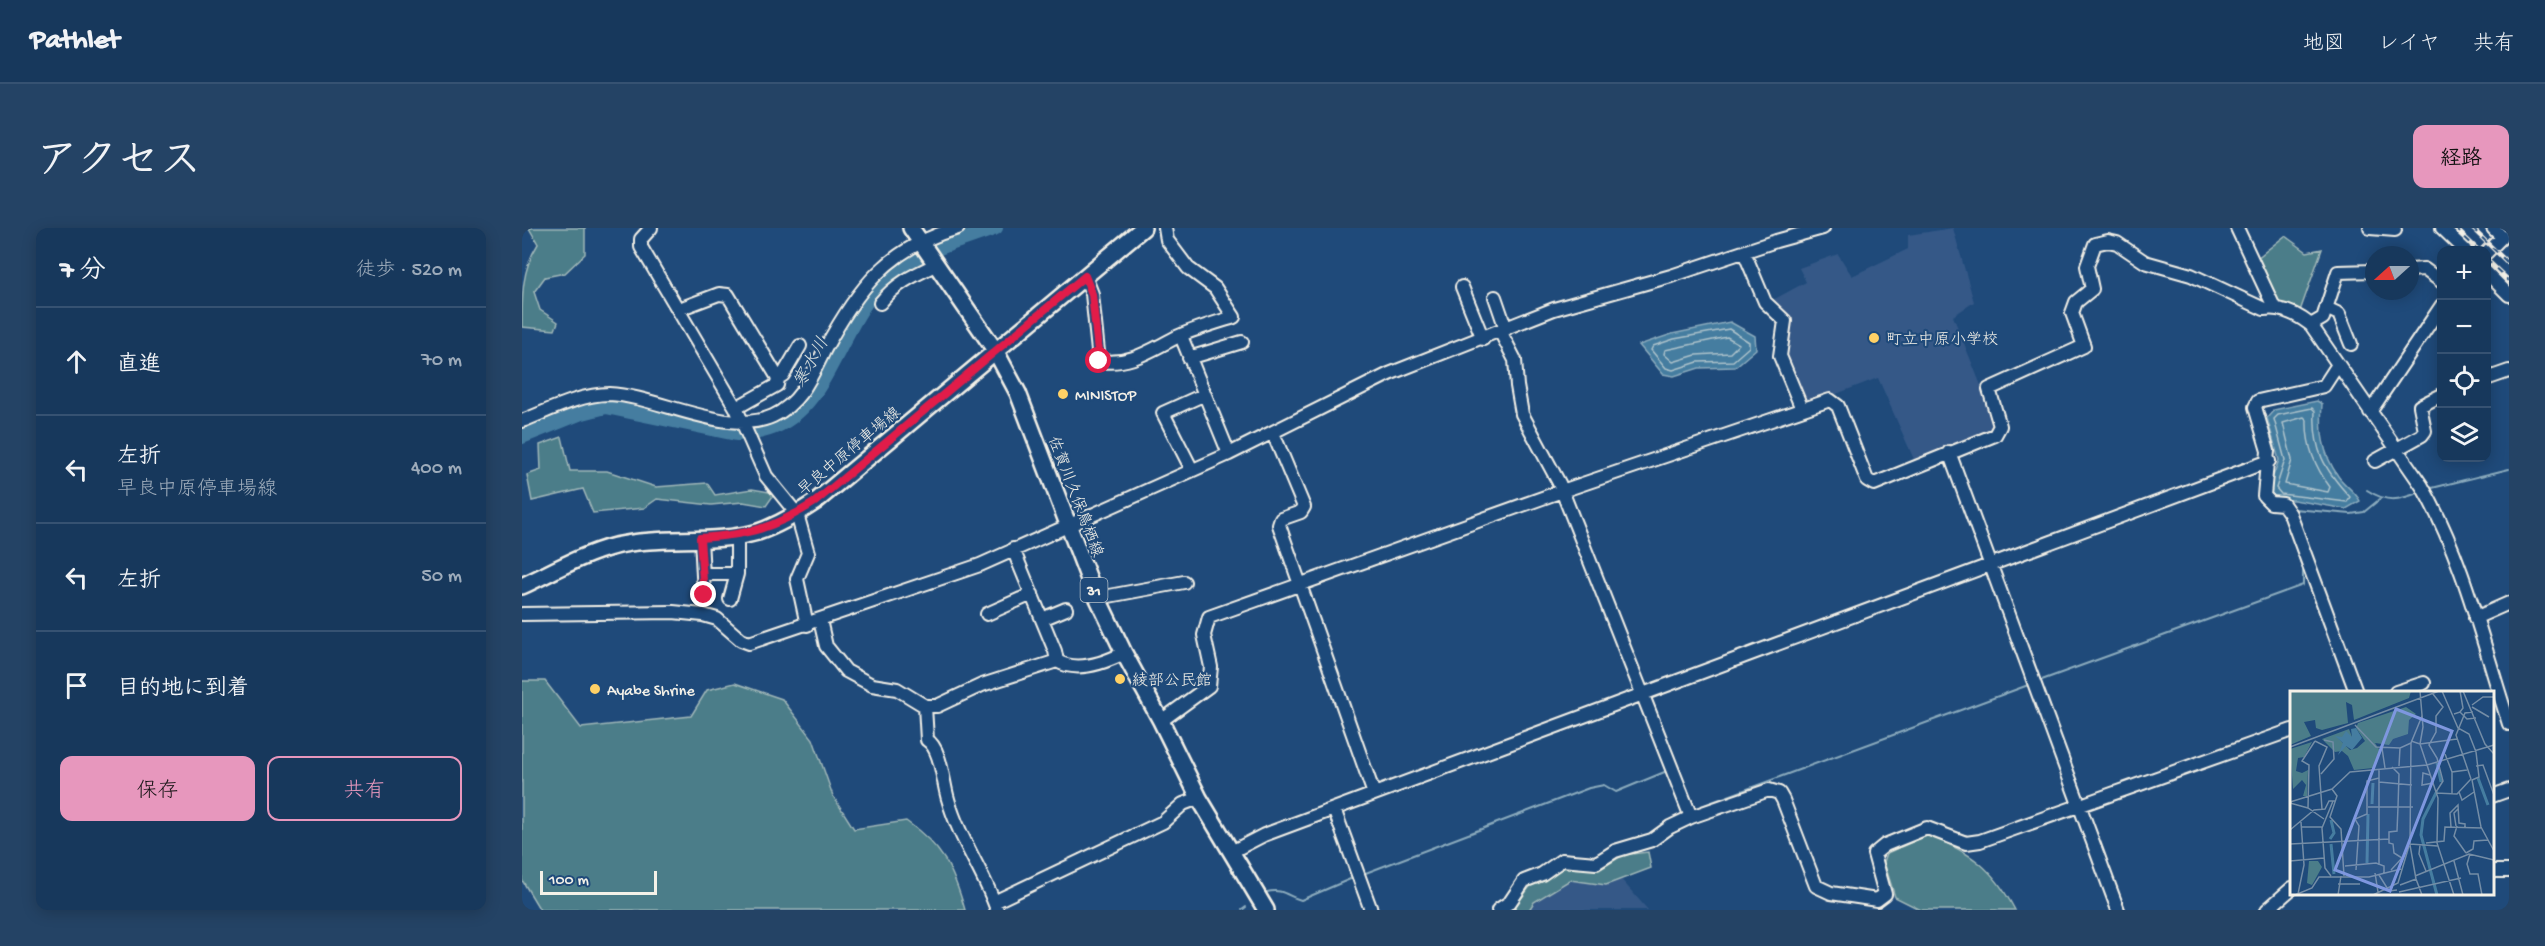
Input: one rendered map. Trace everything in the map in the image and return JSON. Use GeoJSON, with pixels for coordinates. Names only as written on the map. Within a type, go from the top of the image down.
{"type":"FeatureCollection","features":[{"type":"Feature","properties":{"kind":"main road","name":"佐賀川久保鳥栖線"},"geometry":{"type":"LineString","coordinates":[[911,228],[995,350],[1025,411],[1098,598],[1124,653],[1199,798],[1266,910]]}},
{"type":"Feature","properties":{"kind":"main road","name":"早良中原停車場線"},"geometry":{"type":"LineString","coordinates":[[522,586],[578,560],[616,546],[737,536],[770,527],[797,514],[815,502],[1143,228]]}},
{"type":"Feature","properties":{"kind":"street"},"geometry":{"type":"LineString","coordinates":[[651,228],[641,239],[641,247],[736,408],[766,476],[797,514],[808,553],[797,579],[807,625]]}},
{"type":"Feature","properties":{"kind":"street"},"geometry":{"type":"LineString","coordinates":[[522,421],[586,398],[606,394],[742,422],[770,417],[795,400],[835,330],[873,274],[921,241],[958,228]]}},
{"type":"Feature","properties":{"kind":"street"},"geometry":{"type":"LineString","coordinates":[[1085,276],[1092,294],[1099,361],[1113,363],[1138,358],[1181,336],[1234,317],[1215,288],[1188,268],[1167,240],[1165,228]]}},
{"type":"Feature","properties":{"kind":"street"},"geometry":{"type":"LineString","coordinates":[[522,614],[673,612],[703,615],[717,619],[741,640],[749,643],[980,565],[1229,454],[1273,433],[1331,400],[1379,378],[1483,339],[1554,309],[1671,276],[1822,228]]}},
{"type":"Feature","properties":{"kind":"street"},"geometry":{"type":"LineString","coordinates":[[2237,228],[2274,307]]}},
{"type":"Feature","properties":{"kind":"street"},"geometry":{"type":"LineString","coordinates":[[2370,228],[2395,230]]}},
{"type":"Feature","properties":{"kind":"street"},"geometry":{"type":"LineString","coordinates":[[2442,228],[2461,246]]}},
{"type":"Feature","properties":{"kind":"street"},"geometry":{"type":"LineString","coordinates":[[2491,249],[2502,237],[2493,228]]}},
{"type":"Feature","properties":{"kind":"street"},"geometry":{"type":"LineString","coordinates":[[1161,721],[1209,686],[1211,667],[1204,635],[1209,617],[1562,491],[1802,409],[1830,400],[1835,401],[1867,480],[1874,484],[1949,452],[1988,439],[1998,432],[2000,426],[1989,393],[1993,386],[2084,346],[2072,312],[2076,302],[2092,289],[2087,266],[2099,241],[2117,243],[2145,262],[2191,274],[2264,309],[2274,307],[2311,325],[2425,491],[2444,532],[2509,724]]}},
{"type":"Feature","properties":{"kind":"street"},"geometry":{"type":"LineString","coordinates":[[1744,252],[1765,302],[1785,321],[1780,356],[1802,409]]}},
{"type":"Feature","properties":{"kind":"street"},"geometry":{"type":"LineString","coordinates":[[880,303],[892,288],[905,279],[937,264]]}},
{"type":"Feature","properties":{"kind":"street"},"geometry":{"type":"LineString","coordinates":[[2419,269],[2424,269],[2437,278]]}},
{"type":"Feature","properties":{"kind":"street"},"geometry":{"type":"LineString","coordinates":[[2311,325],[2323,318],[2338,272],[2365,271]]}},
{"type":"Feature","properties":{"kind":"street"},"geometry":{"type":"LineString","coordinates":[[2491,276],[2509,295]]}},
{"type":"Feature","properties":{"kind":"street"},"geometry":{"type":"LineString","coordinates":[[1462,286],[1483,339]]}},
{"type":"Feature","properties":{"kind":"street"},"geometry":{"type":"LineString","coordinates":[[679,309],[719,294],[728,295],[778,378],[777,385],[736,408]]}},
{"type":"Feature","properties":{"kind":"street"},"geometry":{"type":"LineString","coordinates":[[1495,297],[1503,330],[1515,360],[1516,386],[1522,414],[1551,464],[1689,812]]}},
{"type":"Feature","properties":{"kind":"street"},"geometry":{"type":"LineString","coordinates":[[2326,308],[2339,314],[2351,344]]}},
{"type":"Feature","properties":{"kind":"street"},"geometry":{"type":"LineString","coordinates":[[2370,412],[2437,312]]}},
{"type":"Feature","properties":{"kind":"street"},"geometry":{"type":"LineString","coordinates":[[1181,336],[1203,395],[1229,454]]}},
{"type":"Feature","properties":{"kind":"street"},"geometry":{"type":"LineString","coordinates":[[1189,358],[1242,342]]}},
{"type":"Feature","properties":{"kind":"street"},"geometry":{"type":"LineString","coordinates":[[778,378],[783,375],[800,346]]}},
{"type":"Feature","properties":{"kind":"street"},"geometry":{"type":"LineString","coordinates":[[2337,366],[2324,386],[2258,400],[2255,407],[2256,415],[2266,437],[2269,460],[2264,496],[2271,503],[2288,510],[2355,691]]}},
{"type":"Feature","properties":{"kind":"street"},"geometry":{"type":"LineString","coordinates":[[2491,378],[2509,371]]}},
{"type":"Feature","properties":{"kind":"street"},"geometry":{"type":"LineString","coordinates":[[1192,470],[1163,412],[1203,395]]}},
{"type":"Feature","properties":{"kind":"street"},"geometry":{"type":"LineString","coordinates":[[2374,461],[2422,435],[2425,431],[2419,409],[2422,403],[2437,397]]}},
{"type":"Feature","properties":{"kind":"street"},"geometry":{"type":"LineString","coordinates":[[1273,433],[1304,507],[1301,512],[1281,519],[1279,525],[1374,794]]}},
{"type":"Feature","properties":{"kind":"street"},"geometry":{"type":"LineString","coordinates":[[1949,452],[2118,910]]}},
{"type":"Feature","properties":{"kind":"street"},"geometry":{"type":"LineString","coordinates":[[1231,852],[1264,835],[2269,460]]}},
{"type":"Feature","properties":{"kind":"street"},"geometry":{"type":"LineString","coordinates":[[730,598],[737,574],[737,536]]}},
{"type":"Feature","properties":{"kind":"street"},"geometry":{"type":"LineString","coordinates":[[700,538],[704,595]]}},
{"type":"Feature","properties":{"kind":"street"},"geometry":{"type":"LineString","coordinates":[[1013,549],[1057,661],[1066,667],[1088,666],[1124,653]]}},
{"type":"Feature","properties":{"kind":"street"},"geometry":{"type":"LineString","coordinates":[[704,574],[737,574]]}},
{"type":"Feature","properties":{"kind":"street"},"geometry":{"type":"LineString","coordinates":[[1098,598],[1184,582]]}},
{"type":"Feature","properties":{"kind":"street"},"geometry":{"type":"LineString","coordinates":[[987,614],[1032,594]]}},
{"type":"Feature","properties":{"kind":"street"},"geometry":{"type":"LineString","coordinates":[[2475,618],[2509,603]]}},
{"type":"Feature","properties":{"kind":"street"},"geometry":{"type":"LineString","coordinates":[[1042,620],[1066,609]]}},
{"type":"Feature","properties":{"kind":"street"},"geometry":{"type":"LineString","coordinates":[[820,620],[826,646],[846,671],[872,685],[897,689],[925,706],[937,706],[982,686],[1057,661]]}},
{"type":"Feature","properties":{"kind":"street"},"geometry":{"type":"LineString","coordinates":[[2402,691],[2424,683]]}},
{"type":"Feature","properties":{"kind":"street"},"geometry":{"type":"LineString","coordinates":[[925,706],[927,740],[933,743],[938,752],[941,774],[952,814],[996,906],[1163,822],[1178,808],[1199,798]]}},
{"type":"Feature","properties":{"kind":"street"},"geometry":{"type":"LineString","coordinates":[[1498,910],[1510,902],[1524,881],[1542,874],[1554,864],[1570,859],[1596,863],[1615,851],[1652,840],[1689,812],[1775,790],[1783,800],[1816,885],[1831,893],[1877,900],[1883,898],[1885,889],[1874,854],[1885,845],[1928,828],[1972,843],[2290,731]]}},
{"type":"Feature","properties":{"kind":"street"},"geometry":{"type":"LineString","coordinates":[[2494,796],[2509,790]]}},
{"type":"Feature","properties":{"kind":"street"},"geometry":{"type":"LineString","coordinates":[[1334,809],[1371,910]]}},
{"type":"Feature","properties":{"kind":"street"},"geometry":{"type":"LineString","coordinates":[[2267,910],[2290,890]]}},
{"type":"Feature","properties":{"kind":"shaded area","name":"町立中原小学校"},"geometry":{"type":"Polygon","coordinates":[[[1953,228],[1974,302],[1953,316],[1997,425],[1993,434],[1916,464],[1878,378],[1805,406],[1784,357],[1790,318],[1771,301],[1806,282],[1799,268],[1838,254],[1852,276],[1908,249],[1908,235],[1953,228]]]}},
{"type":"Feature","properties":{"kind":"shaded area"},"geometry":{"type":"Polygon","coordinates":[[[1620,878],[1648,910],[1529,910],[1534,903],[1570,880],[1606,885],[1620,878]]]}},
{"type":"Feature","properties":{"kind":"green space"},"geometry":{"type":"Polygon","coordinates":[[[529,228],[585,228],[585,254],[565,273],[545,277],[534,292],[540,310],[558,322],[555,330],[522,327],[526,273],[538,244],[529,228]]]}},
{"type":"Feature","properties":{"kind":"green space"},"geometry":{"type":"Polygon","coordinates":[[[2285,236],[2307,252],[2322,249],[2300,311],[2277,303],[2256,259],[2285,236]]]}},
{"type":"Feature","properties":{"kind":"green space"},"geometry":{"type":"Polygon","coordinates":[[[562,437],[570,471],[607,471],[656,487],[707,483],[715,495],[752,489],[775,493],[766,506],[743,502],[711,505],[657,499],[644,508],[593,513],[583,489],[532,501],[527,475],[541,470],[540,445],[562,437]]]}},
{"type":"Feature","properties":{"kind":"green space"},"geometry":{"type":"Polygon","coordinates":[[[522,681],[545,681],[581,728],[691,716],[707,690],[735,683],[782,699],[813,739],[833,796],[854,829],[906,821],[929,840],[944,859],[956,882],[965,910],[540,910],[522,880],[522,681]]]}},
{"type":"Feature","properties":{"kind":"green space"},"geometry":{"type":"Polygon","coordinates":[[[1928,835],[1957,848],[1980,864],[1998,883],[2015,910],[1921,910],[1895,897],[1884,862],[1887,853],[1928,835]]]}},
{"type":"Feature","properties":{"kind":"green space"},"geometry":{"type":"Polygon","coordinates":[[[1648,852],[1651,868],[1606,885],[1570,880],[1534,902],[1529,910],[1507,910],[1518,903],[1531,885],[1569,865],[1599,870],[1623,855],[1648,852]]]}},
{"type":"Feature","properties":{"kind":"water"},"geometry":{"type":"Polygon","coordinates":[[[1730,322],[1755,336],[1756,349],[1735,367],[1699,368],[1674,376],[1663,374],[1639,345],[1672,334],[1730,322]]]}},
{"type":"Feature","properties":{"kind":"water"},"geometry":{"type":"Polygon","coordinates":[[[2317,401],[2322,404],[2322,433],[2328,459],[2338,476],[2360,501],[2346,509],[2294,500],[2279,500],[2272,495],[2269,487],[2279,460],[2267,418],[2274,410],[2317,401]]]}},
{"type":"Feature","properties":{"kind":"waterway","name":"寒水川"},"geometry":{"type":"LineString","coordinates":[[522,437],[579,414],[606,407],[736,434],[768,430],[793,417],[812,397],[828,372],[856,318],[873,293],[895,271],[931,251],[996,228]]}},
{"type":"Feature","properties":{"kind":"waterway"},"geometry":{"type":"LineString","coordinates":[[2428,489],[2509,469]]}},
{"type":"Feature","properties":{"kind":"waterway"},"geometry":{"type":"LineString","coordinates":[[2367,490],[2387,499],[2420,492]]}},
{"type":"Feature","properties":{"kind":"waterway"},"geometry":{"type":"LineString","coordinates":[[2294,509],[2351,514],[2364,512],[2380,499]]}},
{"type":"Feature","properties":{"kind":"waterway"},"geometry":{"type":"LineString","coordinates":[[2039,681],[2303,585],[2303,570],[2284,513]]}},
{"type":"Feature","properties":{"kind":"waterway"},"geometry":{"type":"LineString","coordinates":[[1693,809],[2031,684]]}},
{"type":"Feature","properties":{"kind":"waterway"},"geometry":{"type":"LineString","coordinates":[[1363,874],[1589,788],[1604,785],[1616,792],[1667,771]]}},
{"type":"Feature","properties":{"kind":"waterway"},"geometry":{"type":"LineString","coordinates":[[1267,892],[1281,892],[1301,900],[1355,877]]}},
{"type":"Feature","properties":{"kind":"waterway"},"geometry":{"type":"LineString","coordinates":[[1242,910],[1246,907]]}},
{"type":"Feature","properties":{"kind":"railway"},"geometry":{"type":"LineString","coordinates":[[2455,228],[2474,246]]}},
{"type":"Feature","properties":{"kind":"railway"},"geometry":{"type":"LineString","coordinates":[[2472,228],[2509,264]]}},
{"type":"Feature","properties":{"kind":"railway"},"geometry":{"type":"LineString","coordinates":[[2491,264],[2509,281]]}},
{"type":"Feature","properties":{"kind":"place","name":"町立中原小学校"},"geometry":{"type":"Point","coordinates":[1874,338]}},
{"type":"Feature","properties":{"kind":"place","name":"MINISTOP"},"geometry":{"type":"Point","coordinates":[1063,394]}},
{"type":"Feature","properties":{"kind":"place","name":"綾部公民館"},"geometry":{"type":"Point","coordinates":[1120,679]}},
{"type":"Feature","properties":{"kind":"place","name":"Ayabe Shrine"},"geometry":{"type":"Point","coordinates":[595,689]}},
{"type":"Feature","properties":{"kind":"route"},"geometry":{"type":"LineString","coordinates":[[704,595],[700,538],[737,536],[756,532],[784,521],[815,502],[1085,276],[1092,294],[1099,361]]}}]}
